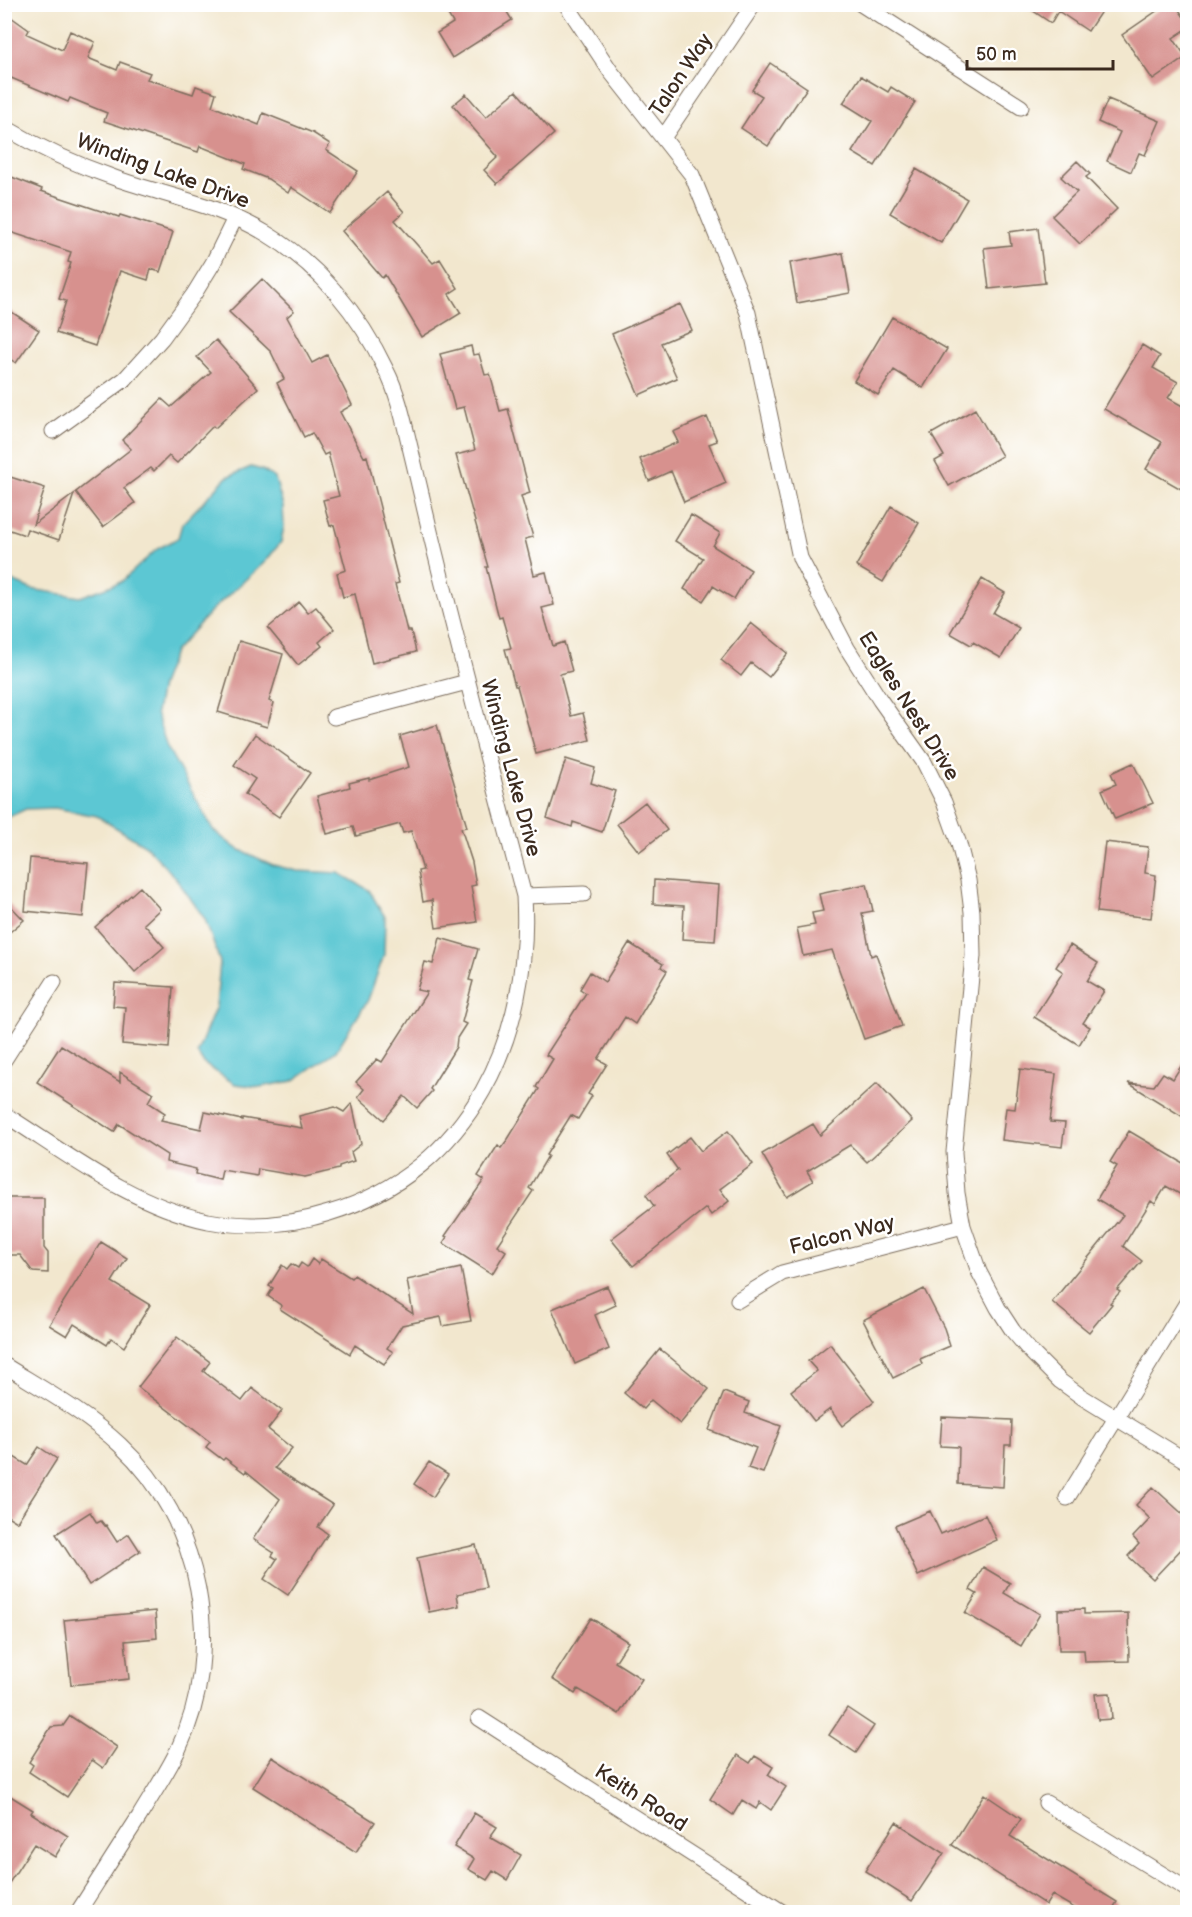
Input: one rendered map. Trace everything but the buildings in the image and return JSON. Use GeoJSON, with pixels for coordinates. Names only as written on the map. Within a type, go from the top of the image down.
{"type":"FeatureCollection","features":[{"type":"Feature","properties":{"kind":"street","name":"Eagles Nest Drive"},"geometry":{"type":"LineString","coordinates":[[566,4],[611,72],[692,176],[748,313],[800,558],[847,648],[879,700],[924,762],[944,802],[959,844],[968,880],[972,912],[973,956],[954,1152],[957,1193],[963,1226],[979,1272],[1013,1331],[1060,1381],[1188,1462]]}},
{"type":"Feature","properties":{"kind":"street","name":"Talon Way"},"geometry":{"type":"LineString","coordinates":[[663,138],[754,4]]}},
{"type":"Feature","properties":{"kind":"street"},"geometry":{"type":"LineString","coordinates":[[861,4],[1021,107]]}},
{"type":"Feature","properties":{"kind":"street","name":"Winding Lake Drive"},"geometry":{"type":"LineString","coordinates":[[4,127],[65,158],[105,174],[196,202],[235,218],[276,240],[296,254],[328,283],[351,311],[373,344],[388,372],[403,418],[467,682],[524,896],[525,953],[518,997],[507,1039],[484,1088],[456,1131],[432,1156],[395,1183],[376,1195],[345,1208],[312,1218],[278,1224],[209,1221],[176,1213],[114,1184],[4,1114]]}},
{"type":"Feature","properties":{"kind":"street"},"geometry":{"type":"LineString","coordinates":[[53,431],[125,379],[162,338],[199,286],[235,218]]}},
{"type":"Feature","properties":{"kind":"street"},"geometry":{"type":"LineString","coordinates":[[334,717],[467,682]]}},
{"type":"Feature","properties":{"kind":"street"},"geometry":{"type":"LineString","coordinates":[[524,896],[584,894]]}},
{"type":"Feature","properties":{"kind":"street"},"geometry":{"type":"LineString","coordinates":[[4,1060],[54,982]]}},
{"type":"Feature","properties":{"kind":"street","name":"Falcon Way"},"geometry":{"type":"LineString","coordinates":[[738,1300],[782,1273],[963,1226]]}},
{"type":"Feature","properties":{"kind":"street"},"geometry":{"type":"LineString","coordinates":[[1067,1498],[1188,1301]]}},
{"type":"Feature","properties":{"kind":"street"},"geometry":{"type":"LineString","coordinates":[[4,1365],[95,1423],[121,1445],[145,1471],[165,1500],[181,1531],[200,1597],[203,1649],[199,1684],[191,1717],[178,1750],[162,1780],[78,1912]]}},
{"type":"Feature","properties":{"kind":"street","name":"Keith Road"},"geometry":{"type":"LineString","coordinates":[[478,1718],[782,1912]]}},
{"type":"Feature","properties":{"kind":"street"},"geometry":{"type":"LineString","coordinates":[[1046,1803],[1188,1890]]}},
{"type":"Feature","properties":{"kind":"water"},"geometry":{"type":"Polygon","coordinates":[[[251,467],[262,470],[275,478],[283,506],[284,526],[281,542],[266,561],[212,610],[174,652],[161,685],[156,713],[167,747],[214,831],[236,848],[273,865],[297,871],[339,873],[369,890],[385,917],[384,955],[368,1000],[336,1051],[293,1081],[260,1087],[235,1084],[204,1064],[197,1053],[216,1006],[220,962],[205,919],[175,877],[146,846],[97,816],[55,808],[26,809],[4,819],[5,578],[31,589],[80,597],[121,582],[157,549],[178,538],[182,524],[227,477],[251,467]]]}}]}
